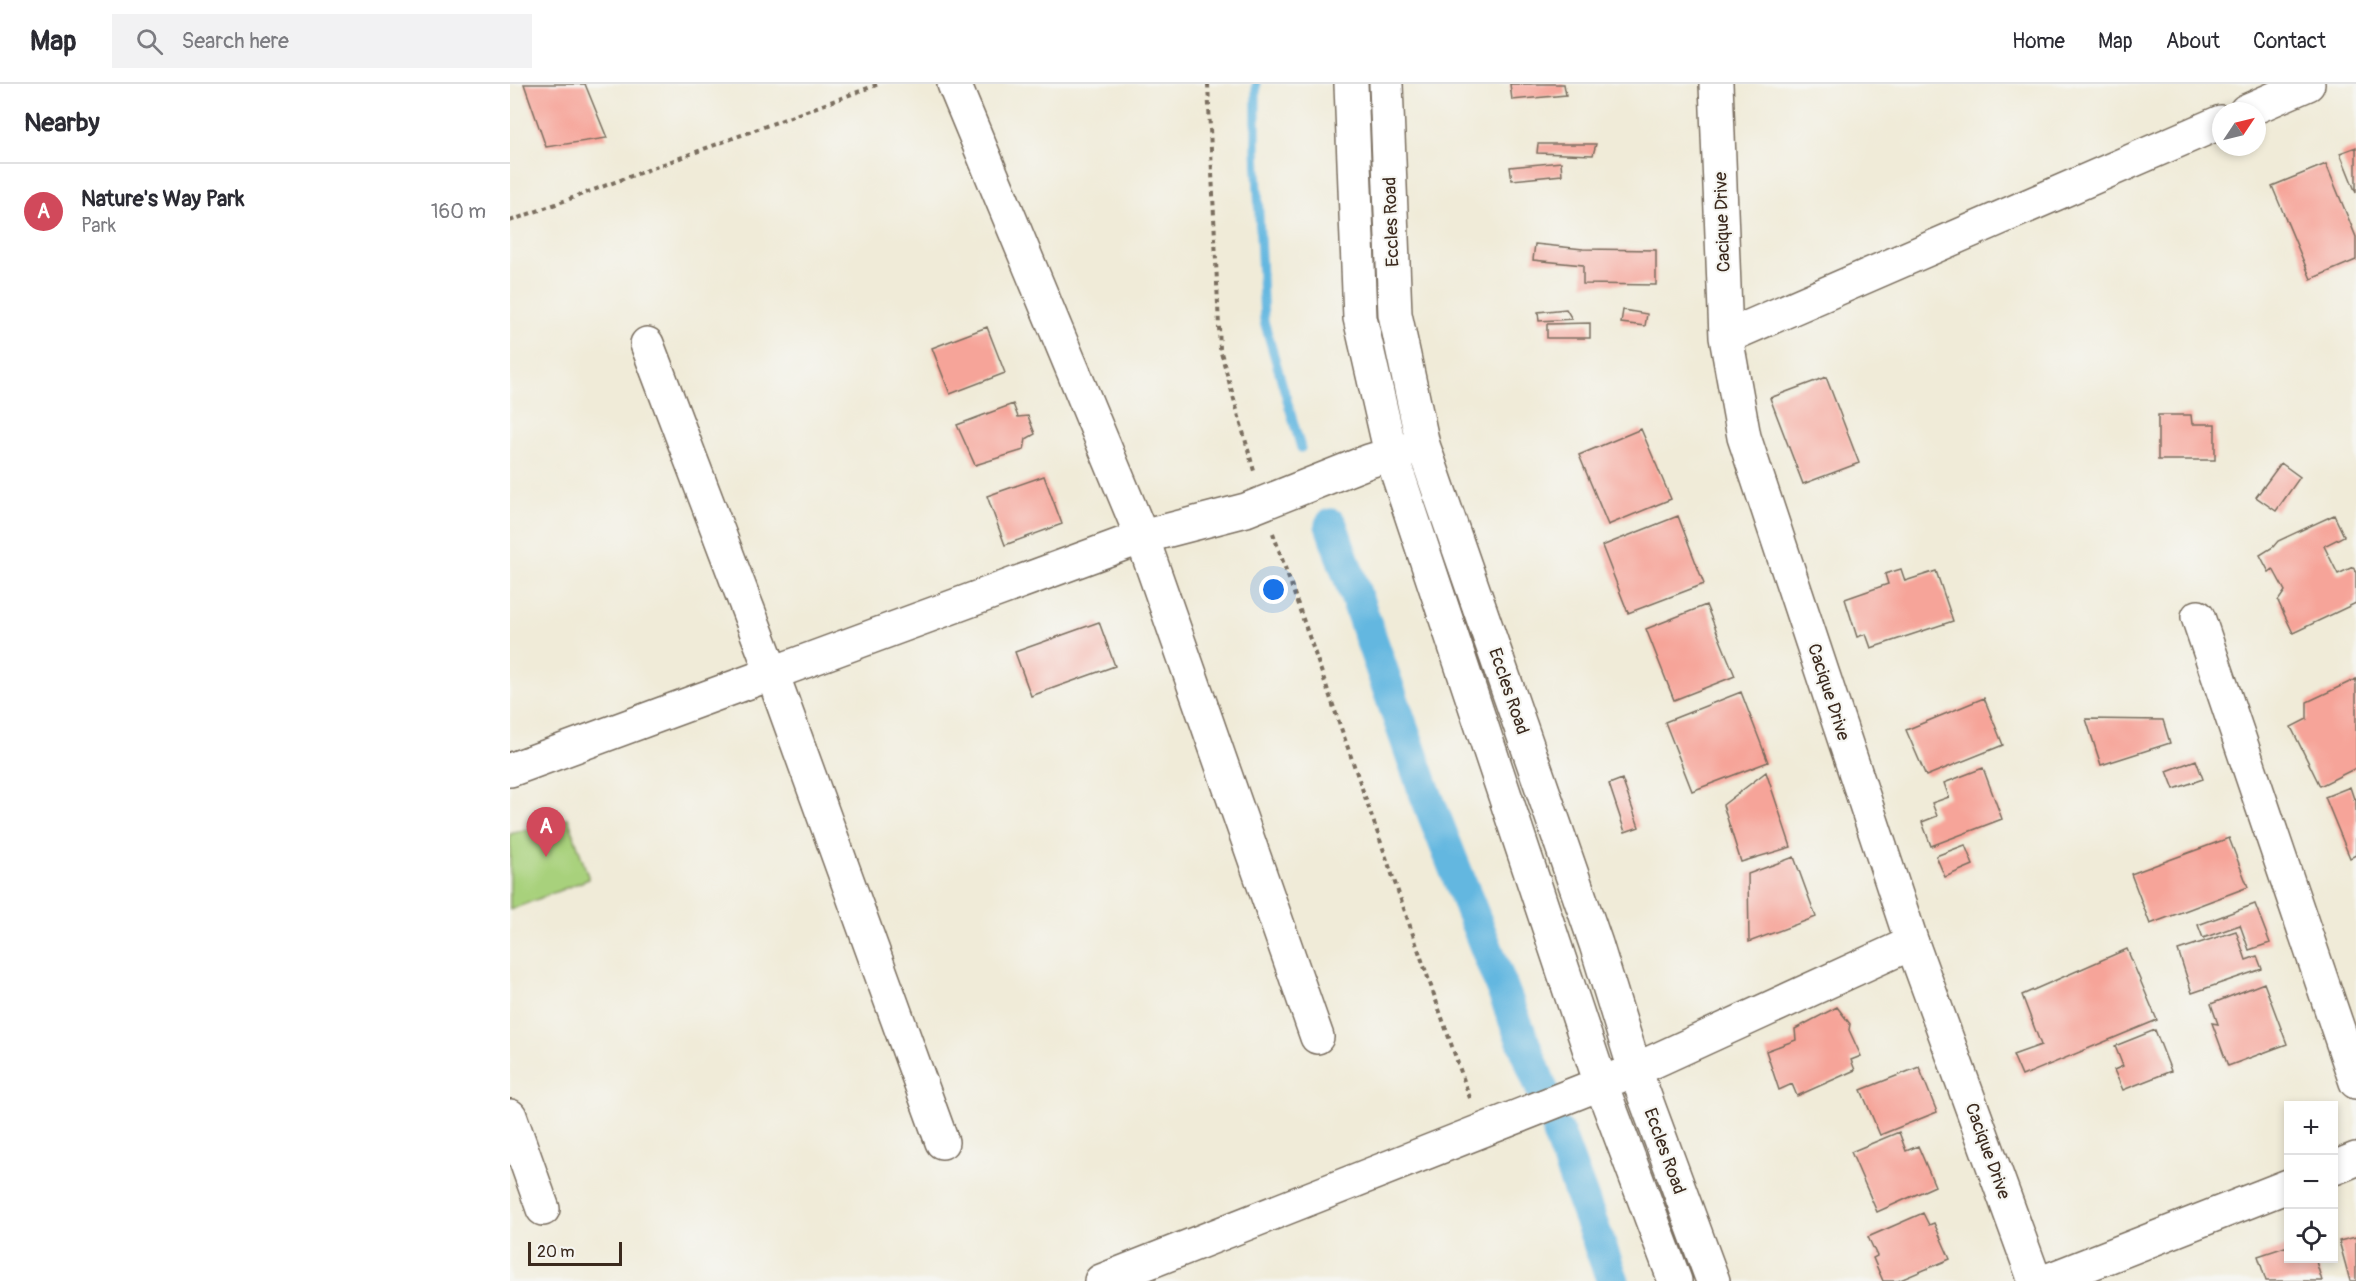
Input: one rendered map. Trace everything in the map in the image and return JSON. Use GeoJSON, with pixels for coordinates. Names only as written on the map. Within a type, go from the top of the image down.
{"type":"FeatureCollection","features":[{"type":"Feature","properties":{"kind":"street"},"geometry":{"type":"LineString","coordinates":[[954,84],[1142,537],[1317,1037]]}},
{"type":"Feature","properties":{"kind":"street","name":"Eccles Road"},"geometry":{"type":"LineString","coordinates":[[1351,84],[1360,318],[1391,454],[1601,1084],[1675,1281]]}},
{"type":"Feature","properties":{"kind":"street","name":"Eccles Road"},"geometry":{"type":"LineString","coordinates":[[1386,84],[1395,314],[1423,444],[1596,944],[1635,1070],[1713,1281]]}},
{"type":"Feature","properties":{"kind":"street","name":"Cacique Drive"},"geometry":{"type":"LineString","coordinates":[[1716,84],[1726,337],[1744,437],[1912,943],[2035,1281]]}},
{"type":"Feature","properties":{"kind":"street"},"geometry":{"type":"LineString","coordinates":[[2266,102],[2308,84]]}},
{"type":"Feature","properties":{"kind":"street"},"geometry":{"type":"LineString","coordinates":[[1726,337],[2212,126]]}},
{"type":"Feature","properties":{"kind":"street"},"geometry":{"type":"LineString","coordinates":[[647,344],[772,673],[942,1142]]}},
{"type":"Feature","properties":{"kind":"street"},"geometry":{"type":"LineString","coordinates":[[510,770],[1142,537],[1246,510],[1391,454],[1423,444]]}},
{"type":"Feature","properties":{"kind":"street"},"geometry":{"type":"LineString","coordinates":[[2198,617],[2356,1082]]}},
{"type":"Feature","properties":{"kind":"street"},"geometry":{"type":"LineString","coordinates":[[1101,1281],[1635,1070],[1912,943]]}},
{"type":"Feature","properties":{"kind":"street"},"geometry":{"type":"LineString","coordinates":[[510,1116],[543,1209]]}},
{"type":"Feature","properties":{"kind":"street"},"geometry":{"type":"LineString","coordinates":[[2338,1167],[2356,1160]]}},
{"type":"Feature","properties":{"kind":"street"},"geometry":{"type":"LineString","coordinates":[[2046,1281],[2284,1188]]}},
{"type":"Feature","properties":{"kind":"path"},"geometry":{"type":"LineString","coordinates":[[510,221],[879,84]]}},
{"type":"Feature","properties":{"kind":"path"},"geometry":{"type":"LineString","coordinates":[[1208,84],[1220,349],[1263,503],[1481,1132]]}},
{"type":"Feature","properties":{"kind":"green space"},"geometry":{"type":"Polygon","coordinates":[[[568,818],[589,879],[510,910],[510,834],[568,818]]]}},
{"type":"Feature","properties":{"kind":"building"},"geometry":{"type":"Polygon","coordinates":[[[524,84],[585,84],[607,138],[546,147],[524,84]]]}},
{"type":"Feature","properties":{"kind":"building"},"geometry":{"type":"Polygon","coordinates":[[[1510,84],[1564,84],[1566,95],[1512,100],[1510,84]]]}},
{"type":"Feature","properties":{"kind":"building"},"geometry":{"type":"Polygon","coordinates":[[[1538,144],[1596,144],[1593,155],[1537,153],[1538,144]]]}},
{"type":"Feature","properties":{"kind":"building"},"geometry":{"type":"Polygon","coordinates":[[[2356,147],[2356,193],[2340,153],[2356,147]]]}},
{"type":"Feature","properties":{"kind":"building"},"geometry":{"type":"Polygon","coordinates":[[[1561,162],[1562,175],[1512,180],[1510,167],[1561,162]]]}},
{"type":"Feature","properties":{"kind":"building"},"geometry":{"type":"Polygon","coordinates":[[[2326,164],[2356,237],[2356,260],[2311,279],[2272,186],[2326,164]]]}},
{"type":"Feature","properties":{"kind":"building"},"geometry":{"type":"Polygon","coordinates":[[[1535,244],[1583,249],[1656,250],[1656,285],[1583,284],[1583,265],[1533,260],[1535,244]]]}},
{"type":"Feature","properties":{"kind":"building"},"geometry":{"type":"Polygon","coordinates":[[[1566,309],[1572,319],[1539,321],[1538,312],[1566,309]]]}},
{"type":"Feature","properties":{"kind":"building"},"geometry":{"type":"Polygon","coordinates":[[[1623,310],[1647,314],[1645,326],[1621,323],[1623,310]]]}},
{"type":"Feature","properties":{"kind":"building"},"geometry":{"type":"Polygon","coordinates":[[[1590,323],[1590,338],[1547,338],[1547,324],[1590,323]]]}},
{"type":"Feature","properties":{"kind":"building"},"geometry":{"type":"Polygon","coordinates":[[[987,327],[1005,373],[950,394],[932,348],[987,327]]]}},
{"type":"Feature","properties":{"kind":"building"},"geometry":{"type":"Polygon","coordinates":[[[1826,377],[1859,463],[1803,484],[1770,398],[1826,377]]]}},
{"type":"Feature","properties":{"kind":"building"},"geometry":{"type":"Polygon","coordinates":[[[1013,404],[1018,417],[1028,416],[1035,434],[1026,439],[1024,450],[975,465],[957,425],[1013,404]]]}},
{"type":"Feature","properties":{"kind":"building"},"geometry":{"type":"Polygon","coordinates":[[[2158,415],[2191,415],[2192,424],[2215,424],[2215,460],[2158,460],[2158,415]]]}},
{"type":"Feature","properties":{"kind":"building"},"geometry":{"type":"Polygon","coordinates":[[[1641,429],[1671,499],[1608,525],[1579,455],[1641,429]]]}},
{"type":"Feature","properties":{"kind":"building"},"geometry":{"type":"Polygon","coordinates":[[[2281,463],[2300,477],[2276,511],[2256,497],[2281,463]]]}},
{"type":"Feature","properties":{"kind":"building"},"geometry":{"type":"Polygon","coordinates":[[[1044,476],[1062,524],[1005,545],[987,496],[1044,476]]]}},
{"type":"Feature","properties":{"kind":"building"},"geometry":{"type":"Polygon","coordinates":[[[2334,515],[2344,536],[2324,546],[2338,574],[2353,567],[2356,573],[2356,603],[2293,633],[2278,601],[2285,591],[2273,569],[2269,572],[2260,555],[2278,541],[2334,515]]]}},
{"type":"Feature","properties":{"kind":"building"},"geometry":{"type":"Polygon","coordinates":[[[1678,516],[1704,584],[1628,613],[1602,546],[1678,516]]]}},
{"type":"Feature","properties":{"kind":"building"},"geometry":{"type":"Polygon","coordinates":[[[1901,569],[1905,581],[1936,571],[1953,621],[1871,648],[1866,634],[1857,637],[1845,599],[1888,584],[1885,574],[1901,569]]]}},
{"type":"Feature","properties":{"kind":"building"},"geometry":{"type":"Polygon","coordinates":[[[1706,605],[1735,676],[1674,700],[1646,629],[1706,605]]]}},
{"type":"Feature","properties":{"kind":"building"},"geometry":{"type":"Polygon","coordinates":[[[1099,622],[1115,666],[1031,696],[1015,652],[1099,622]]]}},
{"type":"Feature","properties":{"kind":"building"},"geometry":{"type":"Polygon","coordinates":[[[2356,679],[2356,768],[2320,786],[2291,727],[2307,719],[2307,702],[2356,679]]]}},
{"type":"Feature","properties":{"kind":"building"},"geometry":{"type":"Polygon","coordinates":[[[1741,692],[1768,762],[1692,791],[1665,722],[1741,692]]]}},
{"type":"Feature","properties":{"kind":"building"},"geometry":{"type":"Polygon","coordinates":[[[1984,698],[2003,745],[1926,776],[1906,730],[1984,698]]]}},
{"type":"Feature","properties":{"kind":"building"},"geometry":{"type":"Polygon","coordinates":[[[2086,719],[2163,720],[2170,743],[2101,765],[2086,719]]]}},
{"type":"Feature","properties":{"kind":"building"},"geometry":{"type":"Polygon","coordinates":[[[2196,760],[2203,779],[2174,789],[2167,771],[2196,760]]]}},
{"type":"Feature","properties":{"kind":"building"},"geometry":{"type":"Polygon","coordinates":[[[1983,768],[2002,819],[1931,846],[1922,822],[1937,816],[1932,803],[1949,797],[1944,783],[1983,768]]]}},
{"type":"Feature","properties":{"kind":"building"},"geometry":{"type":"Polygon","coordinates":[[[1766,772],[1791,847],[1741,862],[1723,805],[1766,772]]]}},
{"type":"Feature","properties":{"kind":"building"},"geometry":{"type":"Polygon","coordinates":[[[1622,779],[1639,827],[1625,832],[1609,784],[1622,779]]]}},
{"type":"Feature","properties":{"kind":"building"},"geometry":{"type":"Polygon","coordinates":[[[2350,787],[2354,799],[2356,798],[2356,855],[2350,858],[2325,797],[2350,787]]]}},
{"type":"Feature","properties":{"kind":"building"},"geometry":{"type":"Polygon","coordinates":[[[2229,838],[2248,887],[2150,924],[2131,874],[2229,838]]]}},
{"type":"Feature","properties":{"kind":"building"},"geometry":{"type":"Polygon","coordinates":[[[1965,845],[1973,865],[1945,877],[1936,856],[1965,845]]]}},
{"type":"Feature","properties":{"kind":"building"},"geometry":{"type":"Polygon","coordinates":[[[1794,857],[1816,917],[1749,942],[1748,874],[1794,857]]]}},
{"type":"Feature","properties":{"kind":"building"},"geometry":{"type":"Polygon","coordinates":[[[2255,904],[2270,943],[2249,950],[2240,925],[2203,938],[2198,925],[2255,904]]]}},
{"type":"Feature","properties":{"kind":"building"},"geometry":{"type":"Polygon","coordinates":[[[2236,931],[2246,960],[2257,956],[2262,969],[2192,993],[2178,950],[2236,931]]]}},
{"type":"Feature","properties":{"kind":"building"},"geometry":{"type":"Polygon","coordinates":[[[2127,949],[2157,1020],[2022,1076],[2013,1055],[2041,1045],[2022,995],[2127,949]]]}},
{"type":"Feature","properties":{"kind":"building"},"geometry":{"type":"Polygon","coordinates":[[[2264,983],[2287,1044],[2228,1066],[2212,1023],[2218,1024],[2211,1004],[2264,983]]]}},
{"type":"Feature","properties":{"kind":"building"},"geometry":{"type":"Polygon","coordinates":[[[1837,1007],[1850,1024],[1849,1030],[1861,1056],[1851,1060],[1855,1070],[1797,1096],[1792,1084],[1779,1090],[1766,1051],[1796,1040],[1795,1029],[1837,1007]]]}},
{"type":"Feature","properties":{"kind":"building"},"geometry":{"type":"Polygon","coordinates":[[[2155,1030],[2171,1071],[2123,1090],[2114,1070],[2123,1066],[2115,1046],[2155,1030]]]}},
{"type":"Feature","properties":{"kind":"building"},"geometry":{"type":"Polygon","coordinates":[[[1919,1067],[1937,1112],[1880,1135],[1861,1090],[1919,1067]]]}},
{"type":"Feature","properties":{"kind":"building"},"geometry":{"type":"Polygon","coordinates":[[[1899,1132],[1906,1151],[1918,1146],[1935,1186],[1877,1212],[1851,1152],[1899,1132]]]}},
{"type":"Feature","properties":{"kind":"building"},"geometry":{"type":"Polygon","coordinates":[[[1923,1213],[1929,1225],[1934,1223],[1950,1259],[1898,1281],[1883,1281],[1873,1258],[1877,1256],[1868,1237],[1923,1213]]]}},
{"type":"Feature","properties":{"kind":"building"},"geometry":{"type":"Polygon","coordinates":[[[2356,1237],[2356,1281],[2350,1281],[2339,1241],[2356,1237]]]}},
{"type":"Feature","properties":{"kind":"building"},"geometry":{"type":"Polygon","coordinates":[[[2284,1247],[2284,1263],[2317,1263],[2322,1281],[2266,1281],[2258,1256],[2284,1247]]]}},
{"type":"Feature","properties":{"kind":"waterway"},"geometry":{"type":"LineString","coordinates":[[1256,84],[1256,149],[1264,321],[1301,448]]}},
{"type":"Feature","properties":{"kind":"waterway"},"geometry":{"type":"LineString","coordinates":[[1331,525],[1424,790],[1543,1092]]}},
{"type":"Feature","properties":{"kind":"waterway"},"geometry":{"type":"LineString","coordinates":[[1558,1133],[1613,1281]]}},
{"type":"Feature","properties":{"kind":"place","name":"Nature's Way Park"},"geometry":{"type":"Point","coordinates":[546,857]}}]}
